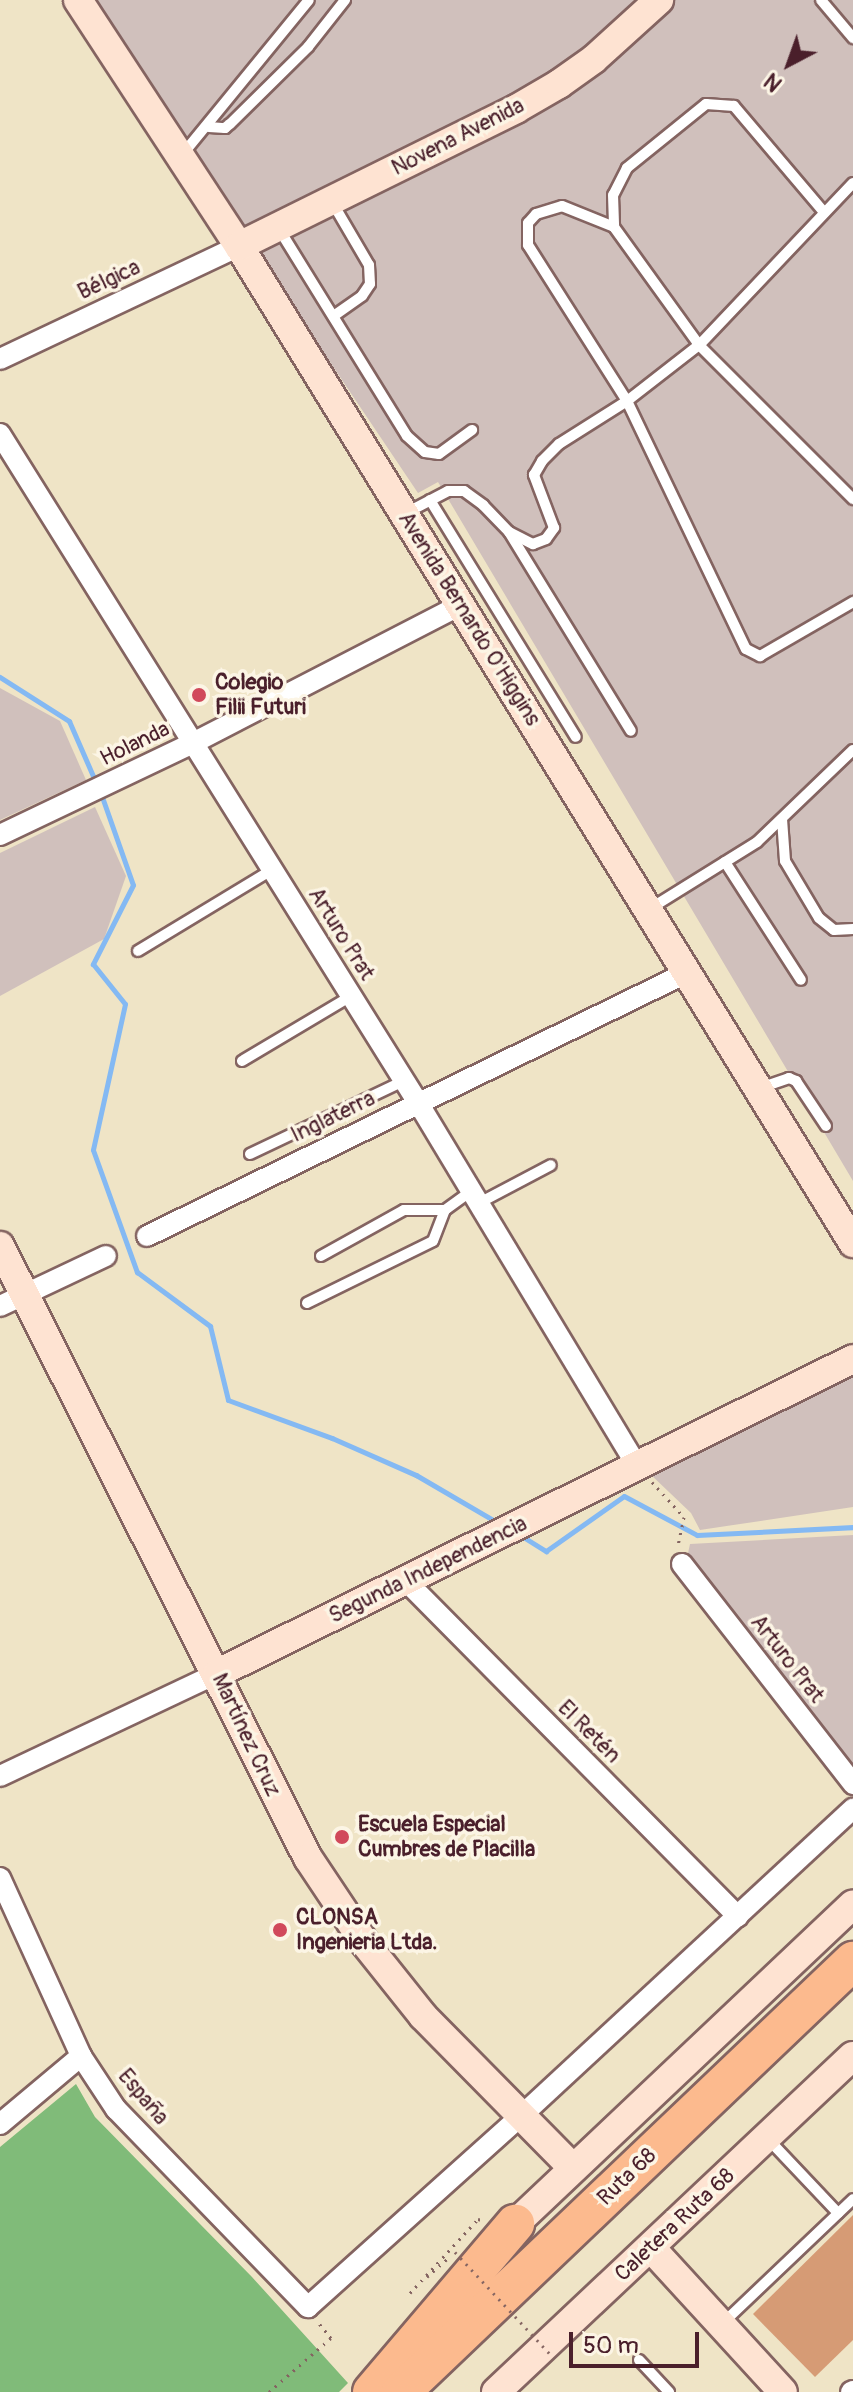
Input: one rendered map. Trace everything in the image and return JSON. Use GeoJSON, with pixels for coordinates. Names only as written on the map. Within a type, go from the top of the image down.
{"type":"FeatureCollection","features":[{"type":"Feature","properties":{"kind":"highway","name":"Ruta 68"},"geometry":{"type":"LineString","coordinates":[[401,2392],[853,1961]]}},
{"type":"Feature","properties":{"kind":"highway","name":"Ruta 68"},"geometry":{"type":"LineString","coordinates":[[438,2392],[853,1998]]}},
{"type":"Feature","properties":{"kind":"highway"},"geometry":{"type":"LineString","coordinates":[[372,2392],[515,2224]]}},
{"type":"Feature","properties":{"kind":"street","name":"Avenida Bernardo O'Higgins"},"geometry":{"type":"LineString","coordinates":[[78,0],[239,246],[853,1243]]}},
{"type":"Feature","properties":{"kind":"street","name":"Novena Avenida"},"geometry":{"type":"LineString","coordinates":[[239,246],[516,109],[559,84],[594,59],[659,0]]}},
{"type":"Feature","properties":{"kind":"street","name":"Bélgica"},"geometry":{"type":"LineString","coordinates":[[0,359],[239,246]]}},
{"type":"Feature","properties":{"kind":"street","name":"Arturo Prat"},"geometry":{"type":"LineString","coordinates":[[0,434],[417,1101],[636,1464]]}},
{"type":"Feature","properties":{"kind":"street","name":"Holanda"},"geometry":{"type":"LineString","coordinates":[[0,835],[193,743],[459,606]]}},
{"type":"Feature","properties":{"kind":"street","name":"Inglaterra"},"geometry":{"type":"LineString","coordinates":[[147,1236],[417,1101],[688,972]]}},
{"type":"Feature","properties":{"kind":"street","name":"Martínez Cruz"},"geometry":{"type":"LineString","coordinates":[[0,1246],[12,1300],[218,1673],[283,1812],[336,1903],[423,2016],[573,2168]]}},
{"type":"Feature","properties":{"kind":"street"},"geometry":{"type":"LineString","coordinates":[[12,1300],[106,1256]]}},
{"type":"Feature","properties":{"kind":"street","name":"Segunda Independencia"},"geometry":{"type":"LineString","coordinates":[[0,1776],[496,1538],[636,1464],[853,1359]]}},
{"type":"Feature","properties":{"kind":"street","name":"Arturo Prat"},"geometry":{"type":"LineString","coordinates":[[680,1555],[853,1784]]}},
{"type":"Feature","properties":{"kind":"street","name":"El Retén"},"geometry":{"type":"LineString","coordinates":[[406,1581],[738,1916]]}},
{"type":"Feature","properties":{"kind":"street"},"geometry":{"type":"LineString","coordinates":[[520,2117],[853,1809]]}},
{"type":"Feature","properties":{"kind":"street","name":"España"},"geometry":{"type":"LineString","coordinates":[[0,1878],[81,2056],[116,2109],[308,2307],[520,2117]]}},
{"type":"Feature","properties":{"kind":"street"},"geometry":{"type":"LineString","coordinates":[[515,2224],[853,1904]]}},
{"type":"Feature","properties":{"kind":"street"},"geometry":{"type":"LineString","coordinates":[[0,2124],[81,2056]]}},
{"type":"Feature","properties":{"kind":"street","name":"Caletera Ruta 68"},"geometry":{"type":"LineString","coordinates":[[496,2392],[853,2056]]}},
{"type":"Feature","properties":{"kind":"street"},"geometry":{"type":"LineString","coordinates":[[651,2248],[783,2392]]}},
{"type":"Feature","properties":{"kind":"lane"},"geometry":{"type":"LineString","coordinates":[[180,157],[209,127],[309,0]]}},
{"type":"Feature","properties":{"kind":"lane"},"geometry":{"type":"LineString","coordinates":[[209,127],[225,128],[230,124],[308,47],[345,0]]}},
{"type":"Feature","properties":{"kind":"lane"},"geometry":{"type":"LineString","coordinates":[[821,0],[853,38]]}},
{"type":"Feature","properties":{"kind":"lane"},"geometry":{"type":"LineString","coordinates":[[614,227],[613,195],[627,168],[706,104],[734,106],[823,211]]}},
{"type":"Feature","properties":{"kind":"lane"},"geometry":{"type":"LineString","coordinates":[[404,514],[448,491],[464,491],[509,532],[533,544],[546,539],[554,528],[534,475],[542,461],[559,444],[627,401],[699,345],[823,211],[853,183]]}},
{"type":"Feature","properties":{"kind":"lane"},"geometry":{"type":"LineString","coordinates":[[331,200],[369,265],[370,284],[362,296],[333,316]]}},
{"type":"Feature","properties":{"kind":"lane"},"geometry":{"type":"LineString","coordinates":[[853,499],[699,345],[614,227],[562,206],[536,214],[528,223],[528,245],[627,401],[746,649],[760,656],[853,602]]}},
{"type":"Feature","properties":{"kind":"lane"},"geometry":{"type":"LineString","coordinates":[[278,226],[407,436],[425,452],[439,454],[472,430]]}},
{"type":"Feature","properties":{"kind":"lane"},"geometry":{"type":"LineString","coordinates":[[430,500],[576,737]]}},
{"type":"Feature","properties":{"kind":"lane"},"geometry":{"type":"LineString","coordinates":[[509,532],[631,731]]}},
{"type":"Feature","properties":{"kind":"lane"},"geometry":{"type":"LineString","coordinates":[[649,909],[757,842],[853,750]]}},
{"type":"Feature","properties":{"kind":"lane"},"geometry":{"type":"LineString","coordinates":[[782,819],[785,861],[819,918],[834,930],[853,929]]}},
{"type":"Feature","properties":{"kind":"lane"},"geometry":{"type":"LineString","coordinates":[[725,862],[801,980]]}},
{"type":"Feature","properties":{"kind":"lane"},"geometry":{"type":"LineString","coordinates":[[138,951],[272,870]]}},
{"type":"Feature","properties":{"kind":"lane"},"geometry":{"type":"LineString","coordinates":[[242,1061],[351,996]]}},
{"type":"Feature","properties":{"kind":"lane"},"geometry":{"type":"LineString","coordinates":[[759,1089],[789,1078],[796,1081],[826,1126]]}},
{"type":"Feature","properties":{"kind":"lane"},"geometry":{"type":"LineString","coordinates":[[250,1154],[404,1081]]}},
{"type":"Feature","properties":{"kind":"lane"},"geometry":{"type":"LineString","coordinates":[[321,1256],[404,1210],[445,1210],[551,1165]]}},
{"type":"Feature","properties":{"kind":"lane"},"geometry":{"type":"LineString","coordinates":[[307,1303],[433,1241],[445,1210]]}},
{"type":"Feature","properties":{"kind":"lane"},"geometry":{"type":"LineString","coordinates":[[767,2138],[838,2213]]}},
{"type":"Feature","properties":{"kind":"lane"},"geometry":{"type":"LineString","coordinates":[[721,2325],[853,2199]]}},
{"type":"Feature","properties":{"kind":"lane"},"geometry":{"type":"LineString","coordinates":[[639,2360],[669,2392]]}},
{"type":"Feature","properties":{"kind":"path"},"geometry":{"type":"LineString","coordinates":[[636,1464],[684,1517],[680,1555]]}},
{"type":"Feature","properties":{"kind":"path"},"geometry":{"type":"LineString","coordinates":[[410,2293],[455,2252],[550,2354]]}},
{"type":"Feature","properties":{"kind":"path"},"geometry":{"type":"LineString","coordinates":[[269,2392],[331,2338]]}},
{"type":"Feature","properties":{"kind":"shaded area"},"geometry":{"type":"Polygon","coordinates":[[[93,0],[853,0],[853,1181],[438,482],[418,493],[229,212],[93,0]]]}},
{"type":"Feature","properties":{"kind":"shaded area"},"geometry":{"type":"Polygon","coordinates":[[[0,688],[60,721],[86,780],[0,820],[0,688]]]}},
{"type":"Feature","properties":{"kind":"shaded area"},"geometry":{"type":"Polygon","coordinates":[[[95,807],[126,876],[104,939],[0,996],[0,853],[95,807]]]}},
{"type":"Feature","properties":{"kind":"shaded area"},"geometry":{"type":"Polygon","coordinates":[[[853,1375],[853,1507],[700,1530],[691,1513],[649,1473],[853,1375]]]}},
{"type":"Feature","properties":{"kind":"shaded area"},"geometry":{"type":"Polygon","coordinates":[[[853,1535],[853,1772],[687,1558],[690,1544],[853,1535]]]}},
{"type":"Feature","properties":{"kind":"green space"},"geometry":{"type":"Polygon","coordinates":[[[76,2084],[95,2117],[252,2277],[348,2383],[339,2392],[0,2392],[0,2147],[76,2084]]]}},
{"type":"Feature","properties":{"kind":"building"},"geometry":{"type":"Polygon","coordinates":[[[853,2215],[853,2340],[815,2377],[753,2314],[853,2215]]]}},
{"type":"Feature","properties":{"kind":"waterway"},"geometry":{"type":"LineString","coordinates":[[0,677],[69,721],[97,785]]}},
{"type":"Feature","properties":{"kind":"waterway"},"geometry":{"type":"LineString","coordinates":[[101,794],[133,885],[93,964],[125,1004],[93,1150],[137,1272],[210,1326],[228,1400],[332,1438],[416,1475],[498,1523]]}},
{"type":"Feature","properties":{"kind":"waterway"},"geometry":{"type":"LineString","coordinates":[[520,1535],[546,1551],[624,1496],[697,1535],[853,1527]]}},
{"type":"Feature","properties":{"kind":"place","name":"Colegio Filii Futuri"},"geometry":{"type":"Point","coordinates":[199,695]}},
{"type":"Feature","properties":{"kind":"place","name":"Escuela Especial Cumbres de Placilla"},"geometry":{"type":"Point","coordinates":[342,1837]}},
{"type":"Feature","properties":{"kind":"place","name":"CLONSA Ingenieria Ltda."},"geometry":{"type":"Point","coordinates":[280,1930]}}]}
